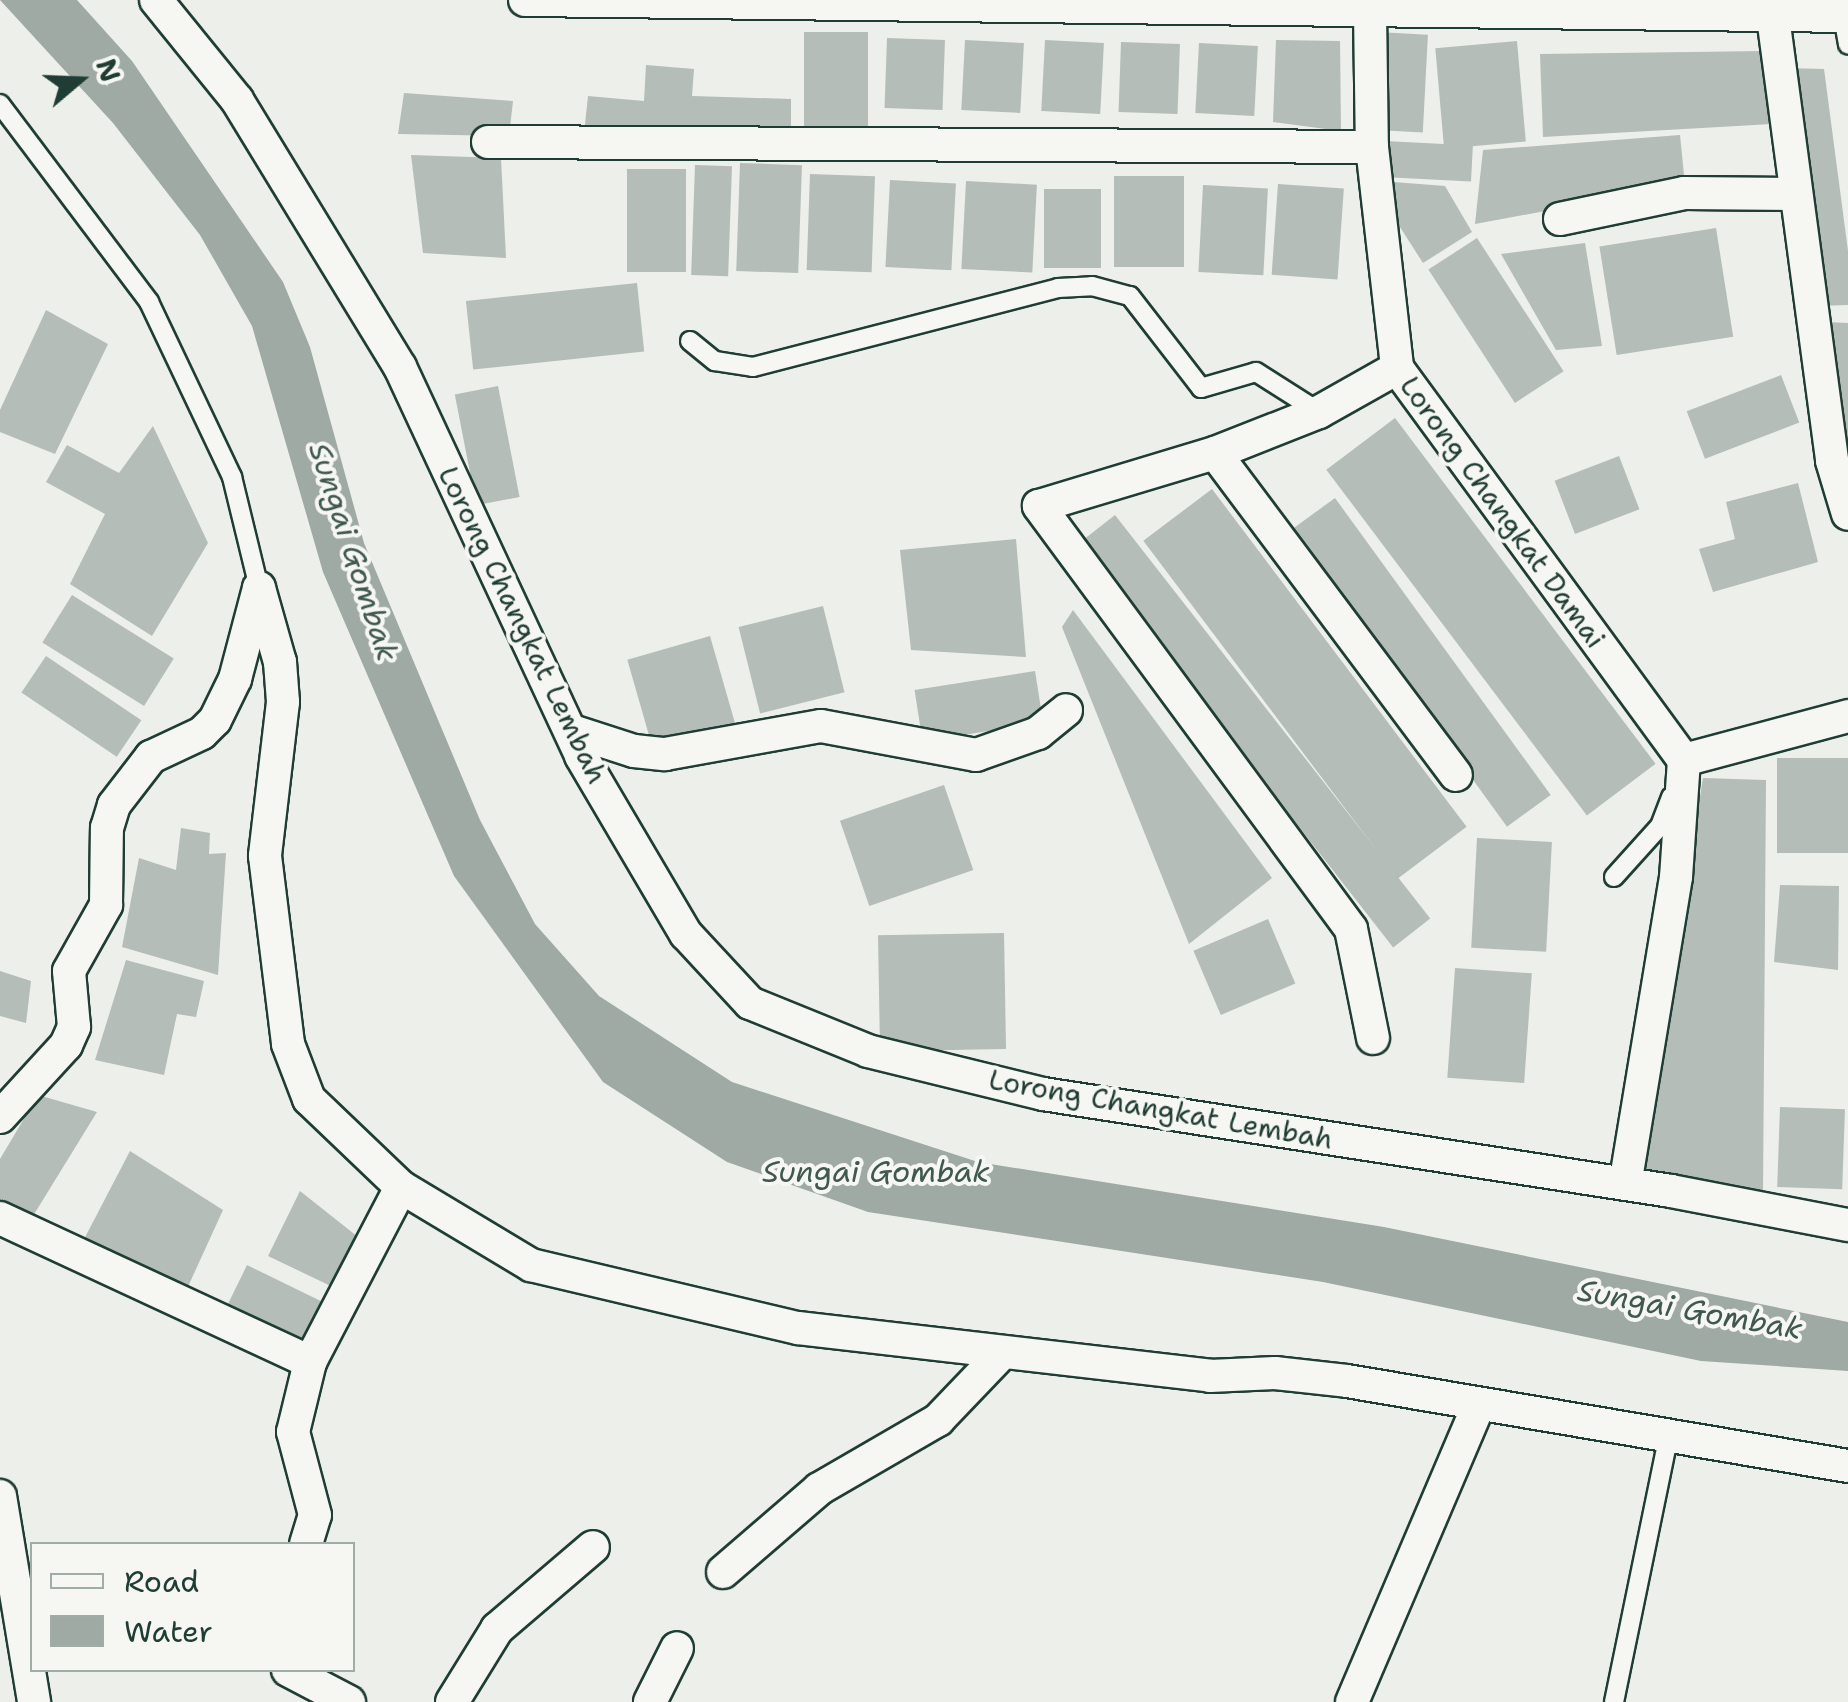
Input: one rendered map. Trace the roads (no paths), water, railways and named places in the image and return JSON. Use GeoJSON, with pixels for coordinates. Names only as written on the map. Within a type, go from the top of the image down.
{"type":"FeatureCollection","features":[{"type":"Feature","properties":{"kind":"street","name":"Lorong Changkat Lembah"},"geometry":{"type":"LineString","coordinates":[[156,0],[238,100],[400,367],[572,731],[686,934],[750,1002],[868,1051],[1042,1094],[1624,1184],[1848,1225]]}},
{"type":"Feature","properties":{"kind":"street"},"geometry":{"type":"LineString","coordinates":[[526,0],[1234,4],[1370,11],[1464,7],[1679,8],[1846,26]]}},
{"type":"Feature","properties":{"kind":"street","name":"Lorong Changkat Damai"},"geometry":{"type":"LineString","coordinates":[[1370,11],[1372,147],[1397,368],[1684,760]]}},
{"type":"Feature","properties":{"kind":"street"},"geometry":{"type":"LineString","coordinates":[[1773,17],[1832,461],[1848,514]]}},
{"type":"Feature","properties":{"kind":"street"},"geometry":{"type":"LineString","coordinates":[[488,142],[1372,147]]}},
{"type":"Feature","properties":{"kind":"street"},"geometry":{"type":"LineString","coordinates":[[1560,218],[1684,193],[1795,194]]}},
{"type":"Feature","properties":{"kind":"street"},"geometry":{"type":"LineString","coordinates":[[1374,1038],[1352,929],[1039,506],[1215,453],[1319,412],[1397,368]]}},
{"type":"Feature","properties":{"kind":"street"},"geometry":{"type":"LineString","coordinates":[[1215,453],[1456,775]]}},
{"type":"Feature","properties":{"kind":"street"},"geometry":{"type":"LineString","coordinates":[[0,1117],[66,1045],[74,1027],[70,970],[106,906],[106,828],[114,805],[151,758],[202,733],[214,720],[235,679],[259,588]]}},
{"type":"Feature","properties":{"kind":"street"},"geometry":{"type":"LineString","coordinates":[[259,588],[280,662],[283,702],[264,856],[288,1044],[309,1100],[401,1186],[531,1265],[798,1328],[1210,1376],[1275,1372],[1848,1466]]}},
{"type":"Feature","properties":{"kind":"street"},"geometry":{"type":"LineString","coordinates":[[572,731],[634,752],[665,754],[821,726],[976,756],[1038,733],[1066,710]]}},
{"type":"Feature","properties":{"kind":"street"},"geometry":{"type":"LineString","coordinates":[[1624,1184],[1665,954],[1684,760],[1848,716]]}},
{"type":"Feature","properties":{"kind":"street"},"geometry":{"type":"LineString","coordinates":[[307,1542],[314,1515],[293,1432],[310,1362],[401,1186]]}},
{"type":"Feature","properties":{"kind":"street"},"geometry":{"type":"LineString","coordinates":[[0,1218],[310,1362]]}},
{"type":"Feature","properties":{"kind":"street"},"geometry":{"type":"LineString","coordinates":[[723,1572],[819,1489],[938,1420],[1002,1353]]}},
{"type":"Feature","properties":{"kind":"street"},"geometry":{"type":"LineString","coordinates":[[1352,1702],[1478,1406]]}},
{"type":"Feature","properties":{"kind":"street"},"geometry":{"type":"LineString","coordinates":[[0,1496],[34,1702]]}},
{"type":"Feature","properties":{"kind":"street"},"geometry":{"type":"LineString","coordinates":[[452,1702],[497,1629],[593,1547]]}},
{"type":"Feature","properties":{"kind":"street"},"geometry":{"type":"LineString","coordinates":[[650,1702],[678,1648]]}},
{"type":"Feature","properties":{"kind":"street"},"geometry":{"type":"LineString","coordinates":[[300,1685],[349,1702]]}},
{"type":"Feature","properties":{"kind":"lane"},"geometry":{"type":"LineString","coordinates":[[0,104],[149,302],[232,477],[259,588]]}},
{"type":"Feature","properties":{"kind":"lane"},"geometry":{"type":"LineString","coordinates":[[690,340],[715,362],[753,367],[1058,288],[1092,286],[1130,296],[1201,388],[1256,372],[1319,412]]}},
{"type":"Feature","properties":{"kind":"lane"},"geometry":{"type":"LineString","coordinates":[[1614,877],[1660,826],[1684,760]]}},
{"type":"Feature","properties":{"kind":"lane"},"geometry":{"type":"LineString","coordinates":[[1614,1702],[1668,1438]]}},
{"type":"Feature","properties":{"kind":"water","name":"Sungai Gombak"},"geometry":{"type":"Polygon","coordinates":[[[0,0],[77,0],[132,61],[283,282],[310,347],[364,543],[480,820],[535,924],[599,996],[732,1082],[978,1162],[1384,1227],[1848,1322],[1848,1371],[1701,1361],[1323,1282],[868,1212],[727,1162],[603,1082],[454,876],[323,572],[252,326],[200,235],[113,123],[0,0]]]}}]}
